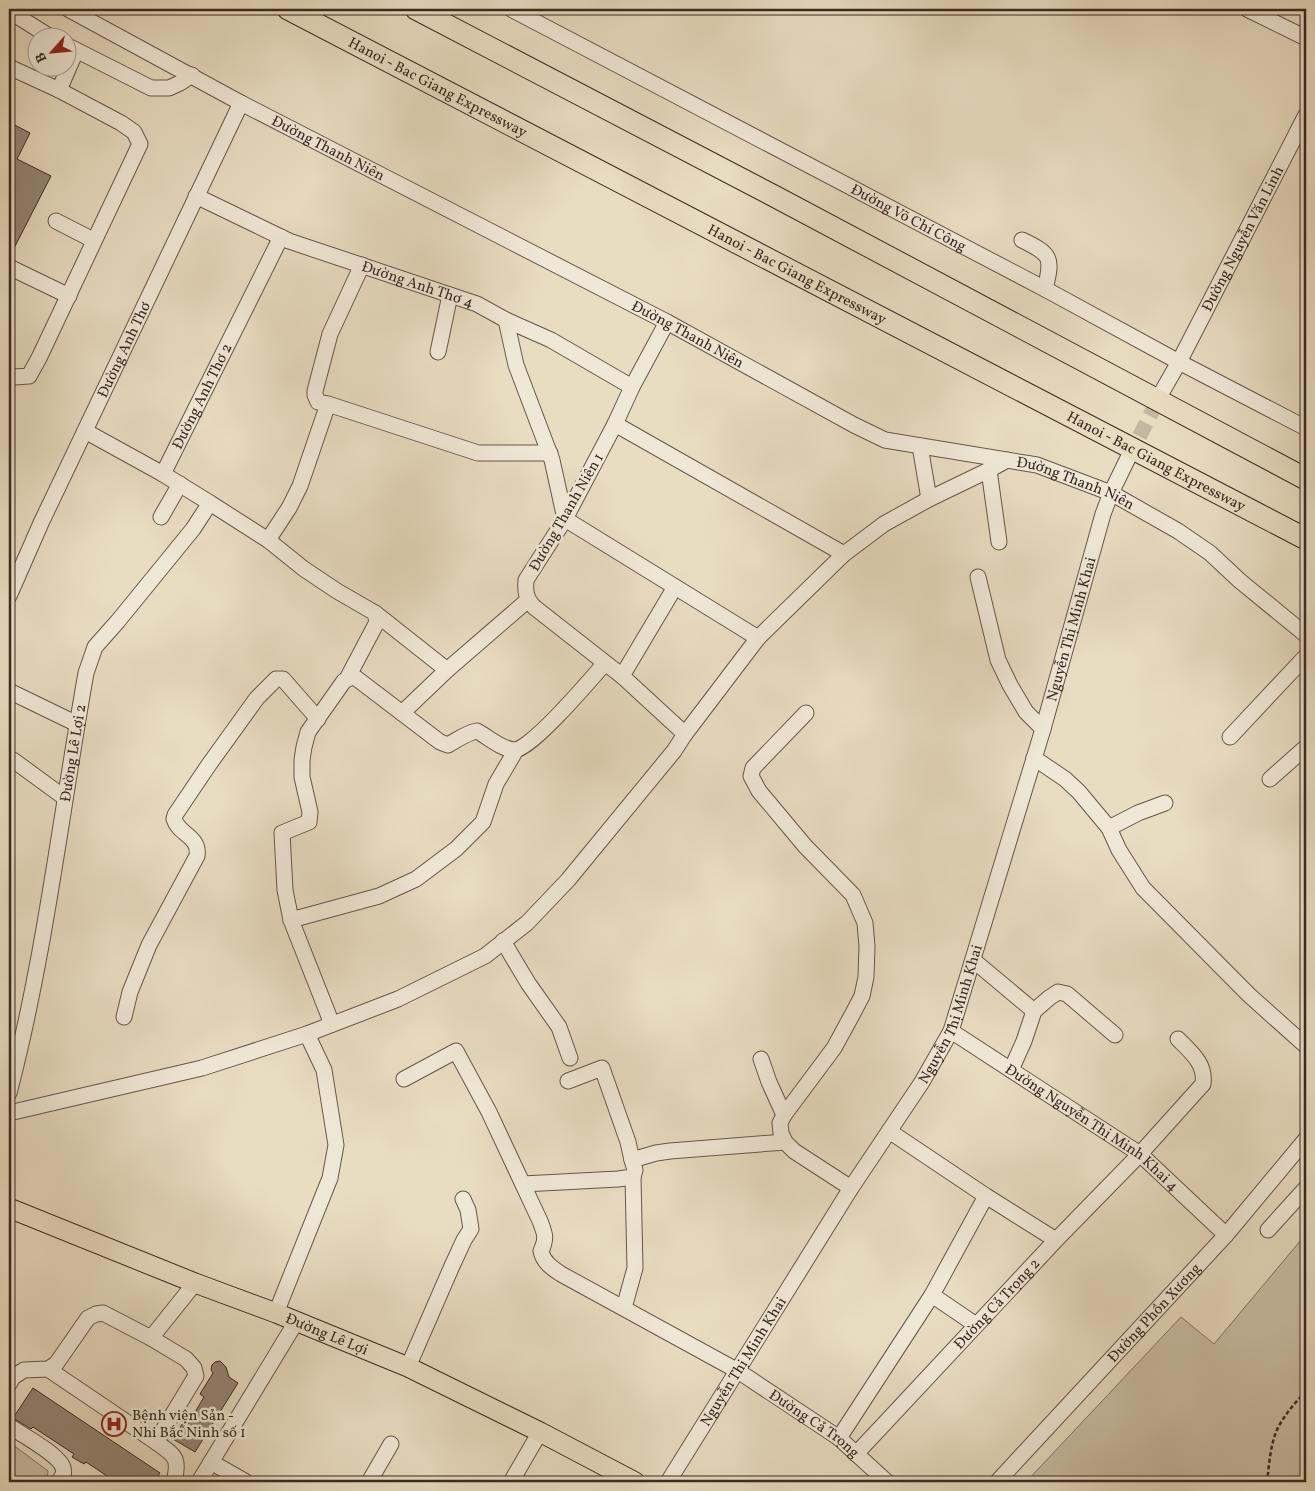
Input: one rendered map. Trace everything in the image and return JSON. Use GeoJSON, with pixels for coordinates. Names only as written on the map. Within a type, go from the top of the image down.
{"type":"FeatureCollection","features":[{"type":"Feature","properties":{"kind":"highway","name":"Hanoi - Bac Giang Expressway"},"geometry":{"type":"LineString","coordinates":[[288,9],[1306,539]]}},
{"type":"Feature","properties":{"kind":"highway"},"geometry":{"type":"LineString","coordinates":[[416,9],[774,196],[1306,479]]}},
{"type":"Feature","properties":{"kind":"main road","name":"Đường Lê Lợi"},"geometry":{"type":"LineString","coordinates":[[9,1208],[408,1367],[540,1432],[635,1482]]}},
{"type":"Feature","properties":{"kind":"street","name":"Đường Thanh Niên"},"geometry":{"type":"LineString","coordinates":[[68,9],[241,103],[667,322],[854,425],[885,440],[1038,465],[1110,492],[1178,531],[1210,554],[1240,582],[1306,635]]}},
{"type":"Feature","properties":{"kind":"street","name":"Đường Võ Chí Công"},"geometry":{"type":"LineString","coordinates":[[511,9],[1306,428]]}},
{"type":"Feature","properties":{"kind":"street"},"geometry":{"type":"LineString","coordinates":[[1247,9],[1306,38]]}},
{"type":"Feature","properties":{"kind":"street"},"geometry":{"type":"LineString","coordinates":[[9,11],[36,28]]}},
{"type":"Feature","properties":{"kind":"street"},"geometry":{"type":"LineString","coordinates":[[78,52],[151,88],[169,88],[192,75]]}},
{"type":"Feature","properties":{"kind":"street"},"geometry":{"type":"LineString","coordinates":[[9,67],[59,90],[134,132],[140,144],[93,240],[39,358],[28,376],[14,377],[9,375]]}},
{"type":"Feature","properties":{"kind":"street"},"geometry":{"type":"LineString","coordinates":[[59,90],[63,78]]}},
{"type":"Feature","properties":{"kind":"street","name":"Đường Anh Thơ"},"geometry":{"type":"LineString","coordinates":[[9,596],[41,524],[241,103]]}},
{"type":"Feature","properties":{"kind":"street","name":"Đường Nguyễn Văn Linh"},"geometry":{"type":"LineString","coordinates":[[1163,390],[1306,115]]}},
{"type":"Feature","properties":{"kind":"street","name":"Đường Anh Thơ 4"},"geometry":{"type":"LineString","coordinates":[[196,196],[289,241],[477,304],[506,320],[551,340],[632,387]]}},
{"type":"Feature","properties":{"kind":"street"},"geometry":{"type":"LineString","coordinates":[[56,220],[93,240]]}},
{"type":"Feature","properties":{"kind":"street","name":"Đường Anh Thơ 2"},"geometry":{"type":"LineString","coordinates":[[163,474],[281,236]]}},
{"type":"Feature","properties":{"kind":"street"},"geometry":{"type":"LineString","coordinates":[[1022,240],[1042,250],[1047,256],[1050,272],[1045,289]]}},
{"type":"Feature","properties":{"kind":"street"},"geometry":{"type":"LineString","coordinates":[[362,265],[330,334],[315,395],[318,402],[478,453],[550,453]]}},
{"type":"Feature","properties":{"kind":"street"},"geometry":{"type":"LineString","coordinates":[[9,267],[69,296]]}},
{"type":"Feature","properties":{"kind":"street"},"geometry":{"type":"LineString","coordinates":[[438,352],[450,295]]}},
{"type":"Feature","properties":{"kind":"street"},"geometry":{"type":"LineString","coordinates":[[506,320],[516,365],[550,453],[565,520],[758,638]]}},
{"type":"Feature","properties":{"kind":"street","name":"Đường Thanh Niên 1"},"geometry":{"type":"LineString","coordinates":[[528,600],[525,591],[526,580],[565,520],[667,322]]}},
{"type":"Feature","properties":{"kind":"street"},"geometry":{"type":"LineString","coordinates":[[268,540],[300,486],[328,404]]}},
{"type":"Feature","properties":{"kind":"street"},"geometry":{"type":"LineString","coordinates":[[615,424],[844,554]]}},
{"type":"Feature","properties":{"kind":"street"},"geometry":{"type":"LineString","coordinates":[[85,431],[180,484],[268,540],[304,569],[375,613],[447,670]]}},
{"type":"Feature","properties":{"kind":"street"},"geometry":{"type":"LineString","coordinates":[[920,446],[929,499]]}},
{"type":"Feature","properties":{"kind":"street","name":"Nguyễn Thị Minh Khai"},"geometry":{"type":"LineString","coordinates":[[668,1482],[851,1188],[922,1082],[951,1031],[1043,729],[1103,514],[1110,492],[1128,458]]}},
{"type":"Feature","properties":{"kind":"street"},"geometry":{"type":"LineString","coordinates":[[9,1113],[202,1068],[308,1034],[398,999],[485,956],[528,922],[568,880],[674,752],[685,734],[758,638],[844,554],[884,524],[1007,460]]}},
{"type":"Feature","properties":{"kind":"street"},"geometry":{"type":"LineString","coordinates":[[989,470],[999,542]]}},
{"type":"Feature","properties":{"kind":"street"},"geometry":{"type":"LineString","coordinates":[[161,517],[180,484]]}},
{"type":"Feature","properties":{"kind":"street","name":"Đường Lê Lợi 2"},"geometry":{"type":"LineString","coordinates":[[9,1094],[35,975],[86,674],[95,648],[193,529],[210,503]]}},
{"type":"Feature","properties":{"kind":"street"},"geometry":{"type":"LineString","coordinates":[[978,578],[998,660],[1026,712],[1043,729]]}},
{"type":"Feature","properties":{"kind":"street"},"geometry":{"type":"LineString","coordinates":[[622,676],[675,587]]}},
{"type":"Feature","properties":{"kind":"street"},"geometry":{"type":"LineString","coordinates":[[402,713],[447,670],[528,600],[534,607],[622,676],[685,734]]}},
{"type":"Feature","properties":{"kind":"street"},"geometry":{"type":"LineString","coordinates":[[332,1024],[291,920],[285,890],[282,833],[309,822],[310,812],[302,777],[302,760],[308,732],[348,678],[377,622],[375,613]]}},
{"type":"Feature","properties":{"kind":"street"},"geometry":{"type":"LineString","coordinates":[[1230,737],[1306,656]]}},
{"type":"Feature","properties":{"kind":"street"},"geometry":{"type":"LineString","coordinates":[[291,920],[379,896],[416,879],[449,854],[483,822],[496,784],[516,750],[526,745],[552,721],[605,663]]}},
{"type":"Feature","properties":{"kind":"street"},"geometry":{"type":"LineString","coordinates":[[348,678],[356,678],[440,742],[448,745],[470,732],[477,731],[506,748],[516,750]]}},
{"type":"Feature","properties":{"kind":"street"},"geometry":{"type":"LineString","coordinates":[[124,1017],[130,992],[149,945],[197,856],[197,846],[178,827],[174,819],[180,807],[257,698],[276,679],[283,680],[318,720]]}},
{"type":"Feature","properties":{"kind":"street"},"geometry":{"type":"LineString","coordinates":[[9,691],[77,724]]}},
{"type":"Feature","properties":{"kind":"street"},"geometry":{"type":"LineString","coordinates":[[806,713],[752,768],[751,776],[759,791],[799,839],[853,895],[865,924],[867,946],[866,978],[862,996],[834,1048],[780,1123],[781,1133],[785,1142],[794,1151],[851,1188]]}},
{"type":"Feature","properties":{"kind":"street"},"geometry":{"type":"LineString","coordinates":[[1270,779],[1306,746]]}},
{"type":"Feature","properties":{"kind":"street"},"geometry":{"type":"LineString","coordinates":[[1034,758],[1065,778],[1079,792],[1109,828],[1118,850],[1143,888],[1249,995],[1306,1046]]}},
{"type":"Feature","properties":{"kind":"street"},"geometry":{"type":"LineString","coordinates":[[9,762],[13,760],[65,798]]}},
{"type":"Feature","properties":{"kind":"street"},"geometry":{"type":"LineString","coordinates":[[1109,828],[1138,813],[1165,803]]}},
{"type":"Feature","properties":{"kind":"street"},"geometry":{"type":"LineString","coordinates":[[503,941],[528,983],[559,1027],[570,1058]]}},
{"type":"Feature","properties":{"kind":"street"},"geometry":{"type":"LineString","coordinates":[[974,960],[1034,1011]]}},
{"type":"Feature","properties":{"kind":"street"},"geometry":{"type":"LineString","coordinates":[[1011,1070],[1024,1042],[1034,1011],[1058,992],[1067,994],[1116,1035]]}},
{"type":"Feature","properties":{"kind":"street","name":"Đường Nguyễn Thị Minh Khai 4"},"geometry":{"type":"LineString","coordinates":[[951,1031],[1140,1154],[1226,1235]]}},
{"type":"Feature","properties":{"kind":"street"},"geometry":{"type":"LineString","coordinates":[[276,1313],[330,1178],[336,1145],[324,1070],[308,1034]]}},
{"type":"Feature","properties":{"kind":"street","name":"Đường Cả Trọng 2"},"geometry":{"type":"LineString","coordinates":[[856,1454],[1056,1240],[1140,1154],[1203,1084],[1204,1077],[1201,1064],[1194,1054],[1178,1039]]}},
{"type":"Feature","properties":{"kind":"street"},"geometry":{"type":"LineString","coordinates":[[404,1079],[456,1051],[489,1112],[523,1184],[633,1177]]}},
{"type":"Feature","properties":{"kind":"street"},"geometry":{"type":"LineString","coordinates":[[761,1059],[784,1115]]}},
{"type":"Feature","properties":{"kind":"street"},"geometry":{"type":"LineString","coordinates":[[568,1081],[602,1068],[628,1142],[635,1170],[633,1177],[635,1268],[624,1308]]}},
{"type":"Feature","properties":{"kind":"street"},"geometry":{"type":"LineString","coordinates":[[889,1131],[1056,1240]]}},
{"type":"Feature","properties":{"kind":"street","name":"Đường Phồn Xương"},"geometry":{"type":"LineString","coordinates":[[997,1482],[1226,1235],[1306,1139]]}},
{"type":"Feature","properties":{"kind":"street"},"geometry":{"type":"LineString","coordinates":[[632,1160],[670,1151],[785,1142]]}},
{"type":"Feature","properties":{"kind":"street","name":"Đường Cả Trọng"},"geometry":{"type":"LineString","coordinates":[[523,1184],[545,1234],[545,1242],[541,1251],[542,1258],[549,1266],[738,1371],[839,1438],[887,1482]]}},
{"type":"Feature","properties":{"kind":"street"},"geometry":{"type":"LineString","coordinates":[[1268,1230],[1306,1188]]}},
{"type":"Feature","properties":{"kind":"street"},"geometry":{"type":"LineString","coordinates":[[839,1438],[932,1295],[986,1196]]}},
{"type":"Feature","properties":{"kind":"street"},"geometry":{"type":"LineString","coordinates":[[408,1367],[452,1266],[471,1229],[468,1210],[463,1199]]}},
{"type":"Feature","properties":{"kind":"street"},"geometry":{"type":"LineString","coordinates":[[151,1338],[195,1283]]}},
{"type":"Feature","properties":{"kind":"street"},"geometry":{"type":"LineString","coordinates":[[932,1295],[976,1325]]}},
{"type":"Feature","properties":{"kind":"street"},"geometry":{"type":"LineString","coordinates":[[9,1384],[13,1378],[24,1370],[48,1369],[56,1364],[88,1318],[103,1313],[186,1359],[194,1368],[196,1376],[156,1442]]}},
{"type":"Feature","properties":{"kind":"street"},"geometry":{"type":"LineString","coordinates":[[199,1482],[296,1322]]}},
{"type":"Feature","properties":{"kind":"street"},"geometry":{"type":"LineString","coordinates":[[48,1369],[173,1454],[177,1467],[174,1482]]}},
{"type":"Feature","properties":{"kind":"street"},"geometry":{"type":"LineString","coordinates":[[9,1426],[58,1458],[63,1467],[64,1475],[58,1482]]}},
{"type":"Feature","properties":{"kind":"street"},"geometry":{"type":"LineString","coordinates":[[511,1482],[540,1432]]}},
{"type":"Feature","properties":{"kind":"street"},"geometry":{"type":"LineString","coordinates":[[369,1482],[391,1444]]}},
{"type":"Feature","properties":{"kind":"street"},"geometry":{"type":"LineString","coordinates":[[211,1462],[246,1482]]}},
{"type":"Feature","properties":{"kind":"path"},"geometry":{"type":"LineString","coordinates":[[1268,1482],[1269,1461],[1276,1432],[1291,1407],[1306,1391]]}},
{"type":"Feature","properties":{"kind":"shaded area"},"geometry":{"type":"Polygon","coordinates":[[[1306,1234],[1306,1482],[1026,1482],[1181,1317],[1214,1344],[1306,1234]]]}},
{"type":"Feature","properties":{"kind":"shaded area"},"geometry":{"type":"Polygon","coordinates":[[[9,1442],[48,1471],[47,1482],[9,1482],[9,1442]]]}},
{"type":"Feature","properties":{"kind":"building"},"geometry":{"type":"Polygon","coordinates":[[[9,122],[30,133],[17,159],[51,176],[9,258],[9,122]]]}},
{"type":"Feature","properties":{"kind":"building"},"geometry":{"type":"Polygon","coordinates":[[[220,1361],[226,1367],[229,1377],[238,1383],[195,1452],[173,1439],[184,1421],[188,1424],[204,1397],[200,1394],[213,1373],[211,1370],[212,1365],[220,1361]]]}},
{"type":"Feature","properties":{"kind":"building"},"geometry":{"type":"Polygon","coordinates":[[[33,1388],[160,1473],[154,1482],[116,1482],[86,1462],[84,1464],[72,1457],[74,1454],[33,1427],[31,1429],[13,1418],[33,1388]]]}},
{"type":"Feature","properties":{"kind":"tunnel"},"geometry":{"type":"LineString","coordinates":[[1129,457],[1162,392]]}},
{"type":"Feature","properties":{"kind":"place","name":"Bệnh viện Sản - Nhi Bắc Ninh số 1"},"geometry":{"type":"Point","coordinates":[114,1424]}}]}
